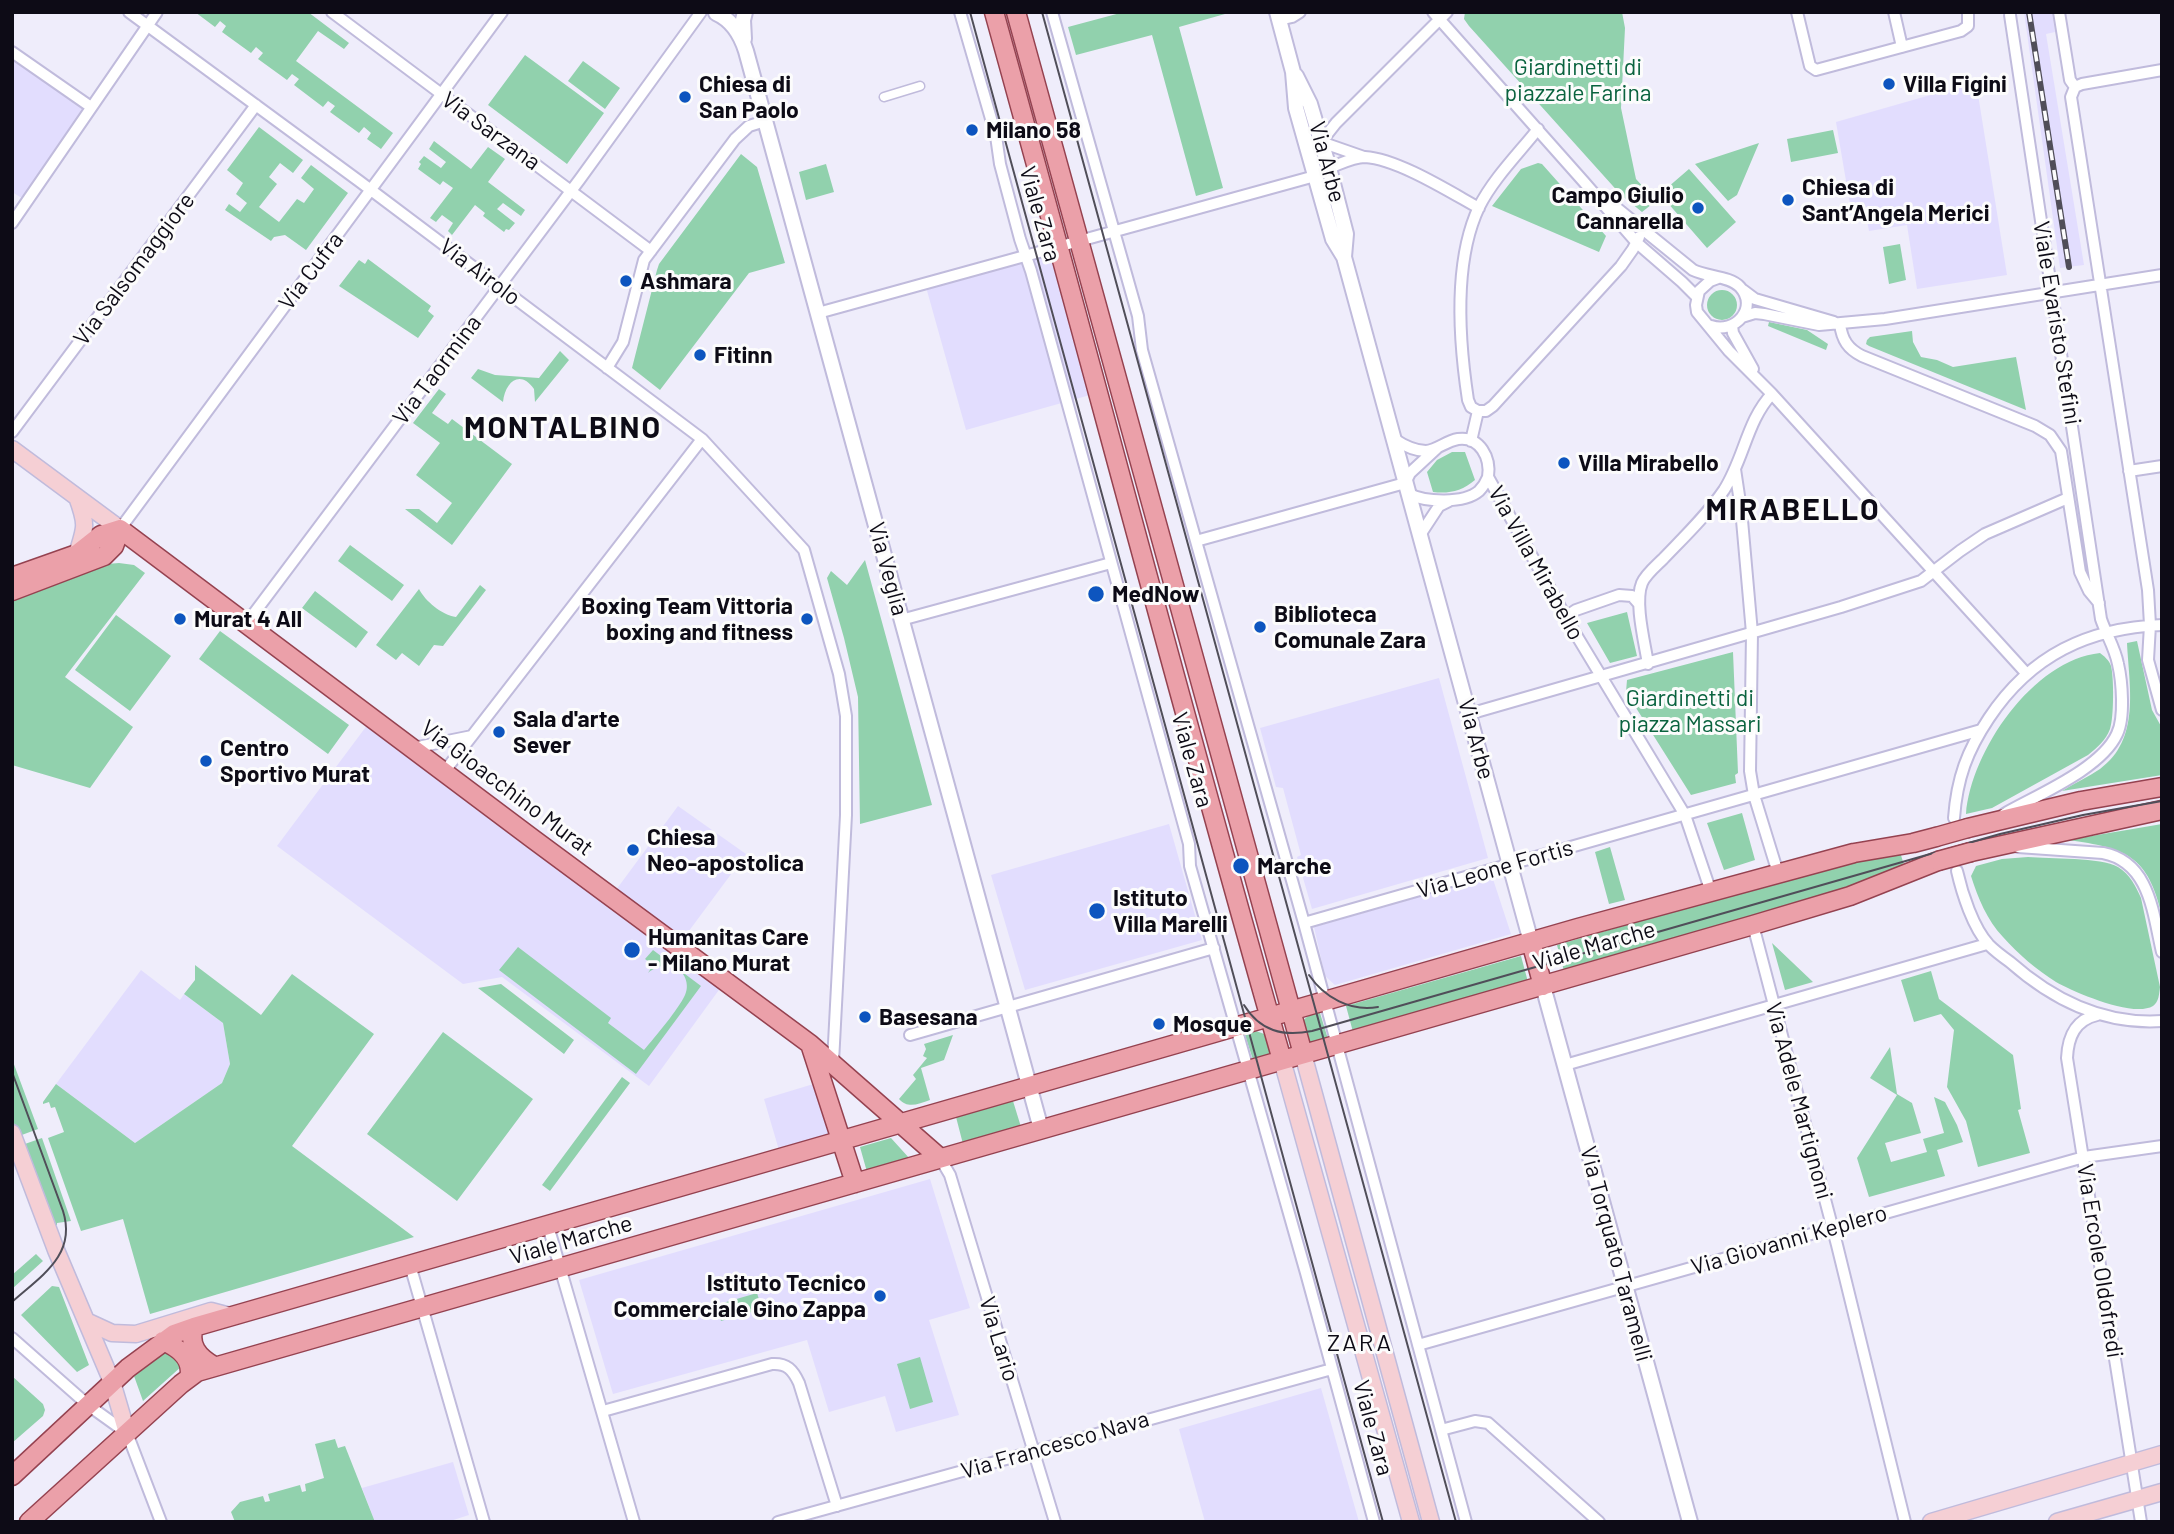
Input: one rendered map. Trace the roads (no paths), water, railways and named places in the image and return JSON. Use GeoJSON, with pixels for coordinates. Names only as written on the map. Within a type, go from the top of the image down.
{"type":"FeatureCollection","features":[{"type":"Feature","properties":{"kind":"main road","name":"Viale Zara"},"geometry":{"type":"LineString","coordinates":[[994,12],[1411,1522]]}},
{"type":"Feature","properties":{"kind":"main road","name":"Viale Zara"},"geometry":{"type":"LineString","coordinates":[[1016,12],[1431,1522]]}},
{"type":"Feature","properties":{"kind":"main road","name":"Via Gioacchino Murat"},"geometry":{"type":"LineString","coordinates":[[12,449],[810,1044],[902,1124]]}},
{"type":"Feature","properties":{"kind":"main road"},"geometry":{"type":"LineString","coordinates":[[77,497],[84,515],[85,528],[77,554]]}},
{"type":"Feature","properties":{"kind":"main road"},"geometry":{"type":"LineString","coordinates":[[12,577],[77,554],[98,537],[120,529]]}},
{"type":"Feature","properties":{"kind":"main road"},"geometry":{"type":"LineString","coordinates":[[12,591],[104,556],[114,546],[120,529]]}},
{"type":"Feature","properties":{"kind":"main road","name":"Viale Marche"},"geometry":{"type":"LineString","coordinates":[[12,1476],[113,1382],[163,1341],[194,1327],[1531,942],[1854,853],[1913,844],[1936,837],[1961,823],[1989,822],[2081,801],[2158,788]]}},
{"type":"Feature","properties":{"kind":"main road","name":"Viale Marche"},"geometry":{"type":"LineString","coordinates":[[29,1522],[189,1378],[214,1366],[1753,926],[1850,896],[1938,861],[1998,845],[2161,811]]}},
{"type":"Feature","properties":{"kind":"main road"},"geometry":{"type":"LineString","coordinates":[[1531,942],[1543,986]]}},
{"type":"Feature","properties":{"kind":"main road"},"geometry":{"type":"LineString","coordinates":[[810,1044],[855,1183]]}},
{"type":"Feature","properties":{"kind":"main road"},"geometry":{"type":"LineString","coordinates":[[902,1124],[940,1158]]}},
{"type":"Feature","properties":{"kind":"main road"},"geometry":{"type":"LineString","coordinates":[[12,1133],[59,1257],[113,1382],[127,1433]]}},
{"type":"Feature","properties":{"kind":"main road"},"geometry":{"type":"LineString","coordinates":[[86,1321],[112,1333],[136,1334],[211,1311],[230,1316]]}},
{"type":"Feature","properties":{"kind":"main road"},"geometry":{"type":"LineString","coordinates":[[194,1327],[190,1337],[192,1345],[205,1361],[214,1366]]}},
{"type":"Feature","properties":{"kind":"main road"},"geometry":{"type":"LineString","coordinates":[[163,1341],[176,1347],[185,1356],[191,1371],[189,1378]]}},
{"type":"Feature","properties":{"kind":"main road"},"geometry":{"type":"LineString","coordinates":[[1931,1522],[2162,1454]]}},
{"type":"Feature","properties":{"kind":"main road"},"geometry":{"type":"LineString","coordinates":[[2057,1522],[2162,1492]]}},
{"type":"Feature","properties":{"kind":"street","name":"Via Airolo"},"geometry":{"type":"LineString","coordinates":[[129,12],[702,439],[798,542],[807,557],[839,674],[846,716],[846,815],[833,1062]]}},
{"type":"Feature","properties":{"kind":"street"},"geometry":{"type":"LineString","coordinates":[[12,223],[157,12]]}},
{"type":"Feature","properties":{"kind":"street","name":"Via Sarzana"},"geometry":{"type":"LineString","coordinates":[[332,12],[651,251]]}},
{"type":"Feature","properties":{"kind":"street","name":"Via Cufra"},"geometry":{"type":"LineString","coordinates":[[120,529],[502,12]]}},
{"type":"Feature","properties":{"kind":"street","name":"Via Taormina"},"geometry":{"type":"LineString","coordinates":[[246,624],[701,12]]}},
{"type":"Feature","properties":{"kind":"street"},"geometry":{"type":"LineString","coordinates":[[715,13],[737,12]]}},
{"type":"Feature","properties":{"kind":"street","name":"Via Veglia"},"geometry":{"type":"LineString","coordinates":[[746,12],[743,29],[746,51]]}},
{"type":"Feature","properties":{"kind":"street","name":"Viale Zara"},"geometry":{"type":"LineString","coordinates":[[960,12],[996,136],[1000,163],[1031,254],[1031,271],[1187,834],[1190,866],[1374,1522]]}},
{"type":"Feature","properties":{"kind":"street"},"geometry":{"type":"LineString","coordinates":[[1052,12],[1138,316],[1142,350],[1304,923],[1466,1522]]}},
{"type":"Feature","properties":{"kind":"street"},"geometry":{"type":"LineString","coordinates":[[1278,16],[1292,17],[1300,12]]}},
{"type":"Feature","properties":{"kind":"street"},"geometry":{"type":"LineString","coordinates":[[1797,12],[1810,66],[1816,70],[1961,31],[1969,26],[1968,12]]}},
{"type":"Feature","properties":{"kind":"street"},"geometry":{"type":"LineString","coordinates":[[1894,12],[1902,47]]}},
{"type":"Feature","properties":{"kind":"street"},"geometry":{"type":"LineString","coordinates":[[2059,12],[2070,80],[2075,87]]}},
{"type":"Feature","properties":{"kind":"street","name":"Via Veglia"},"geometry":{"type":"LineString","coordinates":[[715,13],[732,25],[740,35],[746,51],[1030,1087]]}},
{"type":"Feature","properties":{"kind":"street"},"geometry":{"type":"LineString","coordinates":[[1479,208],[1413,173],[1321,142],[1440,15],[1636,243],[1697,297]]}},
{"type":"Feature","properties":{"kind":"street","name":"Viale Evaristo Stefini"},"geometry":{"type":"LineString","coordinates":[[1989,822],[2094,762],[2113,743],[2122,719],[2119,665],[2101,619],[2010,15]]}},
{"type":"Feature","properties":{"kind":"street","name":"Via Arbe"},"geometry":{"type":"LineString","coordinates":[[1278,16],[1293,72],[1296,108],[1333,239],[1344,257],[1531,942]]}},
{"type":"Feature","properties":{"kind":"street"},"geometry":{"type":"LineString","coordinates":[[12,52],[91,107]]}},
{"type":"Feature","properties":{"kind":"street"},"geometry":{"type":"LineString","coordinates":[[2162,70],[2082,84],[2075,87],[2071,97],[2148,590],[2156,625],[2148,660],[2162,710]]}},
{"type":"Feature","properties":{"kind":"street","name":"Via Arbe"},"geometry":{"type":"LineString","coordinates":[[1293,72],[1310,103],[1329,168],[1346,234],[1344,257]]}},
{"type":"Feature","properties":{"kind":"street"},"geometry":{"type":"LineString","coordinates":[[884,97],[920,86]]}},
{"type":"Feature","properties":{"kind":"street","name":"Via Salsomaggiore"},"geometry":{"type":"LineString","coordinates":[[12,432],[256,105]]}},
{"type":"Feature","properties":{"kind":"street"},"geometry":{"type":"LineString","coordinates":[[607,368],[624,342],[642,267],[651,251],[735,139],[749,126],[765,121]]}},
{"type":"Feature","properties":{"kind":"street"},"geometry":{"type":"LineString","coordinates":[[1538,130],[1499,177],[1479,208],[1466,251],[1460,340],[1471,407],[1486,411],[1493,406],[1621,265],[1636,243],[1642,228]]}},
{"type":"Feature","properties":{"kind":"street"},"geometry":{"type":"LineString","coordinates":[[1329,168],[1364,157]]}},
{"type":"Feature","properties":{"kind":"street"},"geometry":{"type":"LineString","coordinates":[[1059,247],[1315,176]]}},
{"type":"Feature","properties":{"kind":"street"},"geometry":{"type":"LineString","coordinates":[[1584,182],[1693,270],[1731,280],[1755,299],[1840,324]]}},
{"type":"Feature","properties":{"kind":"street","name":"Viale Zara"},"geometry":{"type":"LineString","coordinates":[[1031,254],[1059,247]]}},
{"type":"Feature","properties":{"kind":"street"},"geometry":{"type":"LineString","coordinates":[[818,313],[1031,254]]}},
{"type":"Feature","properties":{"kind":"street"},"geometry":{"type":"LineString","coordinates":[[1711,326],[1732,326],[1742,317],[1755,313],[1819,326],[1885,319],[2162,275]]}},
{"type":"Feature","properties":{"kind":"street"},"geometry":{"type":"LineString","coordinates":[[1718,278],[1704,285],[1697,297],[1697,312],[1701,318],[2026,673]]}},
{"type":"Feature","properties":{"kind":"street"},"geometry":{"type":"LineString","coordinates":[[1742,317],[1746,305],[1743,290]]}},
{"type":"Feature","properties":{"kind":"street"},"geometry":{"type":"LineString","coordinates":[[1840,324],[1843,340],[1854,352],[2035,426],[2050,435],[2061,451],[2080,572],[2100,604]]}},
{"type":"Feature","properties":{"kind":"street"},"geometry":{"type":"LineString","coordinates":[[1732,326],[1736,340],[1759,381]]}},
{"type":"Feature","properties":{"kind":"street"},"geometry":{"type":"LineString","coordinates":[[1648,664],[1639,604],[1640,589],[1645,578],[1711,507],[1735,469],[1761,405],[1772,394]]}},
{"type":"Feature","properties":{"kind":"street"},"geometry":{"type":"LineString","coordinates":[[1394,439],[1422,451],[1437,448],[1456,439],[1471,441],[1478,411]]}},
{"type":"Feature","properties":{"kind":"street"},"geometry":{"type":"LineString","coordinates":[[444,772],[702,439]]}},
{"type":"Feature","properties":{"kind":"street","name":"Via Villa Mirabello"},"geometry":{"type":"LineString","coordinates":[[1471,441],[1485,453],[1488,477],[1569,623],[1685,815],[1711,892]]}},
{"type":"Feature","properties":{"kind":"street"},"geometry":{"type":"LineString","coordinates":[[1407,488],[1410,473],[1437,448]]}},
{"type":"Feature","properties":{"kind":"street"},"geometry":{"type":"LineString","coordinates":[[2129,471],[2162,467]]}},
{"type":"Feature","properties":{"kind":"street"},"geometry":{"type":"LineString","coordinates":[[1735,469],[1752,633],[1750,771],[1754,795],[1779,873]]}},
{"type":"Feature","properties":{"kind":"street"},"geometry":{"type":"LineString","coordinates":[[1407,488],[1422,499],[1452,499],[1478,492],[1488,477]]}},
{"type":"Feature","properties":{"kind":"street"},"geometry":{"type":"LineString","coordinates":[[1196,541],[1407,488]]}},
{"type":"Feature","properties":{"kind":"street"},"geometry":{"type":"LineString","coordinates":[[1469,714],[1648,664],[1921,581],[1985,534],[2068,498]]}},
{"type":"Feature","properties":{"kind":"street"},"geometry":{"type":"LineString","coordinates":[[1420,535],[1439,506],[1452,499]]}},
{"type":"Feature","properties":{"kind":"street"},"geometry":{"type":"LineString","coordinates":[[901,620],[1111,563]]}},
{"type":"Feature","properties":{"kind":"street"},"geometry":{"type":"LineString","coordinates":[[1569,623],[1573,612],[1619,595],[1632,596],[1639,604]]}},
{"type":"Feature","properties":{"kind":"street"},"geometry":{"type":"LineString","coordinates":[[1961,823],[1955,795],[1961,770],[1981,730],[2008,692],[2026,673],[2061,650],[2105,632],[2156,625]]}},
{"type":"Feature","properties":{"kind":"street","name":"Via Leone Fortis"},"geometry":{"type":"LineString","coordinates":[[1304,923],[1981,730]]}},
{"type":"Feature","properties":{"kind":"street"},"geometry":{"type":"LineString","coordinates":[[413,748],[472,736]]}},
{"type":"Feature","properties":{"kind":"street"},"geometry":{"type":"LineString","coordinates":[[1998,845],[2103,853],[2121,860],[2135,872],[2146,887],[2162,952]]}},
{"type":"Feature","properties":{"kind":"street"},"geometry":{"type":"LineString","coordinates":[[1957,871],[1967,904],[1987,944],[2025,976],[2068,1003],[2097,1015],[2138,1022],[2162,1021]]}},
{"type":"Feature","properties":{"kind":"street","name":"Via Adele Martignoni"},"geometry":{"type":"LineString","coordinates":[[1753,926],[1905,1522]]}},
{"type":"Feature","properties":{"kind":"street"},"geometry":{"type":"LineString","coordinates":[[1565,1065],[1987,944]]}},
{"type":"Feature","properties":{"kind":"street"},"geometry":{"type":"LineString","coordinates":[[910,1035],[1214,948]]}},
{"type":"Feature","properties":{"kind":"street","name":"Via Torquato Taramelli"},"geometry":{"type":"LineString","coordinates":[[1543,986],[1690,1522]]}},
{"type":"Feature","properties":{"kind":"street","name":"Via Ercole Oldofredi"},"geometry":{"type":"LineString","coordinates":[[2097,1015],[2087,1017],[2072,1032],[2067,1058],[2141,1522]]}},
{"type":"Feature","properties":{"kind":"street"},"geometry":{"type":"LineString","coordinates":[[1030,1087],[1041,1129]]}},
{"type":"Feature","properties":{"kind":"street","name":"Via Giovanni Keplero"},"geometry":{"type":"LineString","coordinates":[[1418,1345],[2084,1157],[2162,1146]]}},
{"type":"Feature","properties":{"kind":"street","name":"Via Lario"},"geometry":{"type":"LineString","coordinates":[[940,1158],[950,1175],[1055,1522]]}},
{"type":"Feature","properties":{"kind":"street"},"geometry":{"type":"LineString","coordinates":[[548,1226],[634,1522]]}},
{"type":"Feature","properties":{"kind":"street"},"geometry":{"type":"LineString","coordinates":[[410,1265],[484,1522]]}},
{"type":"Feature","properties":{"kind":"street"},"geometry":{"type":"LineString","coordinates":[[12,1338],[88,1405],[127,1433],[161,1522]]}},
{"type":"Feature","properties":{"kind":"street"},"geometry":{"type":"LineString","coordinates":[[603,1411],[781,1363],[789,1367],[799,1383],[837,1506]]}},
{"type":"Feature","properties":{"kind":"street","name":"Via Francesco Nava"},"geometry":{"type":"LineString","coordinates":[[779,1522],[1332,1369]]}},
{"type":"Feature","properties":{"kind":"street"},"geometry":{"type":"LineString","coordinates":[[1441,1430],[1475,1421],[1488,1423],[1599,1522]]}},
{"type":"Feature","properties":{"kind":"tram line"},"geometry":{"type":"LineString","coordinates":[[970,12],[1383,1522]]}},
{"type":"Feature","properties":{"kind":"tram line"},"geometry":{"type":"LineString","coordinates":[[1042,12],[1456,1522]]}},
{"type":"Feature","properties":{"kind":"tram line"},"geometry":{"type":"LineString","coordinates":[[1244,1005],[1257,1021],[1273,1030],[1291,1033],[1312,1031],[2000,834],[2162,801]]}},
{"type":"Feature","properties":{"kind":"tram line"},"geometry":{"type":"LineString","coordinates":[[1309,975],[1322,990],[1339,1001],[1358,1007],[1378,1007]]}},
{"type":"Feature","properties":{"kind":"tram line"},"geometry":{"type":"LineString","coordinates":[[12,1072],[63,1211],[66,1226],[65,1240],[54,1263],[12,1302]]}},
{"type":"Feature","properties":{"kind":"railway"},"geometry":{"type":"LineString","coordinates":[[2029,12],[2069,267]]}},
{"type":"Feature","properties":{"kind":"place","name":"Villa Figini"},"geometry":{"type":"Point","coordinates":[1889,84]}},
{"type":"Feature","properties":{"kind":"place","name":"Chiesa di San Paolo"},"geometry":{"type":"Point","coordinates":[685,97]}},
{"type":"Feature","properties":{"kind":"place","name":"Milano 58"},"geometry":{"type":"Point","coordinates":[972,130]}},
{"type":"Feature","properties":{"kind":"place","name":"Chiesa di Sant’Angela Merici"},"geometry":{"type":"Point","coordinates":[1788,200]}},
{"type":"Feature","properties":{"kind":"place","name":"Campo Giulio Cannarella"},"geometry":{"type":"Point","coordinates":[1698,208]}},
{"type":"Feature","properties":{"kind":"place","name":"Ashmara"},"geometry":{"type":"Point","coordinates":[626,281]}},
{"type":"Feature","properties":{"kind":"place","name":"Fitinn"},"geometry":{"type":"Point","coordinates":[700,355]}},
{"type":"Feature","properties":{"kind":"place","name":"Villa Mirabello"},"geometry":{"type":"Point","coordinates":[1564,463]}},
{"type":"Feature","properties":{"kind":"place","name":"MedNow"},"geometry":{"type":"Point","coordinates":[1096,594]}},
{"type":"Feature","properties":{"kind":"place","name":"Murat 4 All"},"geometry":{"type":"Point","coordinates":[180,619]}},
{"type":"Feature","properties":{"kind":"place","name":"Boxing Team Vittoria boxing and fitness"},"geometry":{"type":"Point","coordinates":[807,619]}},
{"type":"Feature","properties":{"kind":"place","name":"Biblioteca Comunale Zara"},"geometry":{"type":"Point","coordinates":[1260,627]}},
{"type":"Feature","properties":{"kind":"place","name":"Sala d'arte Sever"},"geometry":{"type":"Point","coordinates":[499,732]}},
{"type":"Feature","properties":{"kind":"place","name":"Centro Sportivo Murat"},"geometry":{"type":"Point","coordinates":[206,761]}},
{"type":"Feature","properties":{"kind":"place","name":"Chiesa Neo-apostolica"},"geometry":{"type":"Point","coordinates":[633,850]}},
{"type":"Feature","properties":{"kind":"place","name":"Marche"},"geometry":{"type":"Point","coordinates":[1241,866]}},
{"type":"Feature","properties":{"kind":"place","name":"Istituto Villa Marelli"},"geometry":{"type":"Point","coordinates":[1097,911]}},
{"type":"Feature","properties":{"kind":"place","name":"Humanitas Care - Milano Murat"},"geometry":{"type":"Point","coordinates":[632,950]}},
{"type":"Feature","properties":{"kind":"place","name":"Basesana"},"geometry":{"type":"Point","coordinates":[865,1017]}},
{"type":"Feature","properties":{"kind":"place","name":"Mosque"},"geometry":{"type":"Point","coordinates":[1159,1024]}},
{"type":"Feature","properties":{"kind":"place","name":"Istituto Tecnico Commerciale Gino Zappa"},"geometry":{"type":"Point","coordinates":[880,1296]}},
{"type":"Feature","properties":{"kind":"district","name":"MONTALBINO"},"geometry":{"type":"Point","coordinates":[563,428]}},
{"type":"Feature","properties":{"kind":"district","name":"MIRABELLO"},"geometry":{"type":"Point","coordinates":[1793,510]}},
{"type":"Feature","properties":{"kind":"district","name":"ZARA"},"geometry":{"type":"Point","coordinates":[1360,1343]}},
{"type":"Feature","properties":{"kind":"park label","name":"Giardinetti di piazzale Farina"},"geometry":{"type":"Point","coordinates":[1578,80]}},
{"type":"Feature","properties":{"kind":"park label","name":"Giardinetti di piazza Massari"},"geometry":{"type":"Point","coordinates":[1690,711]}}]}
